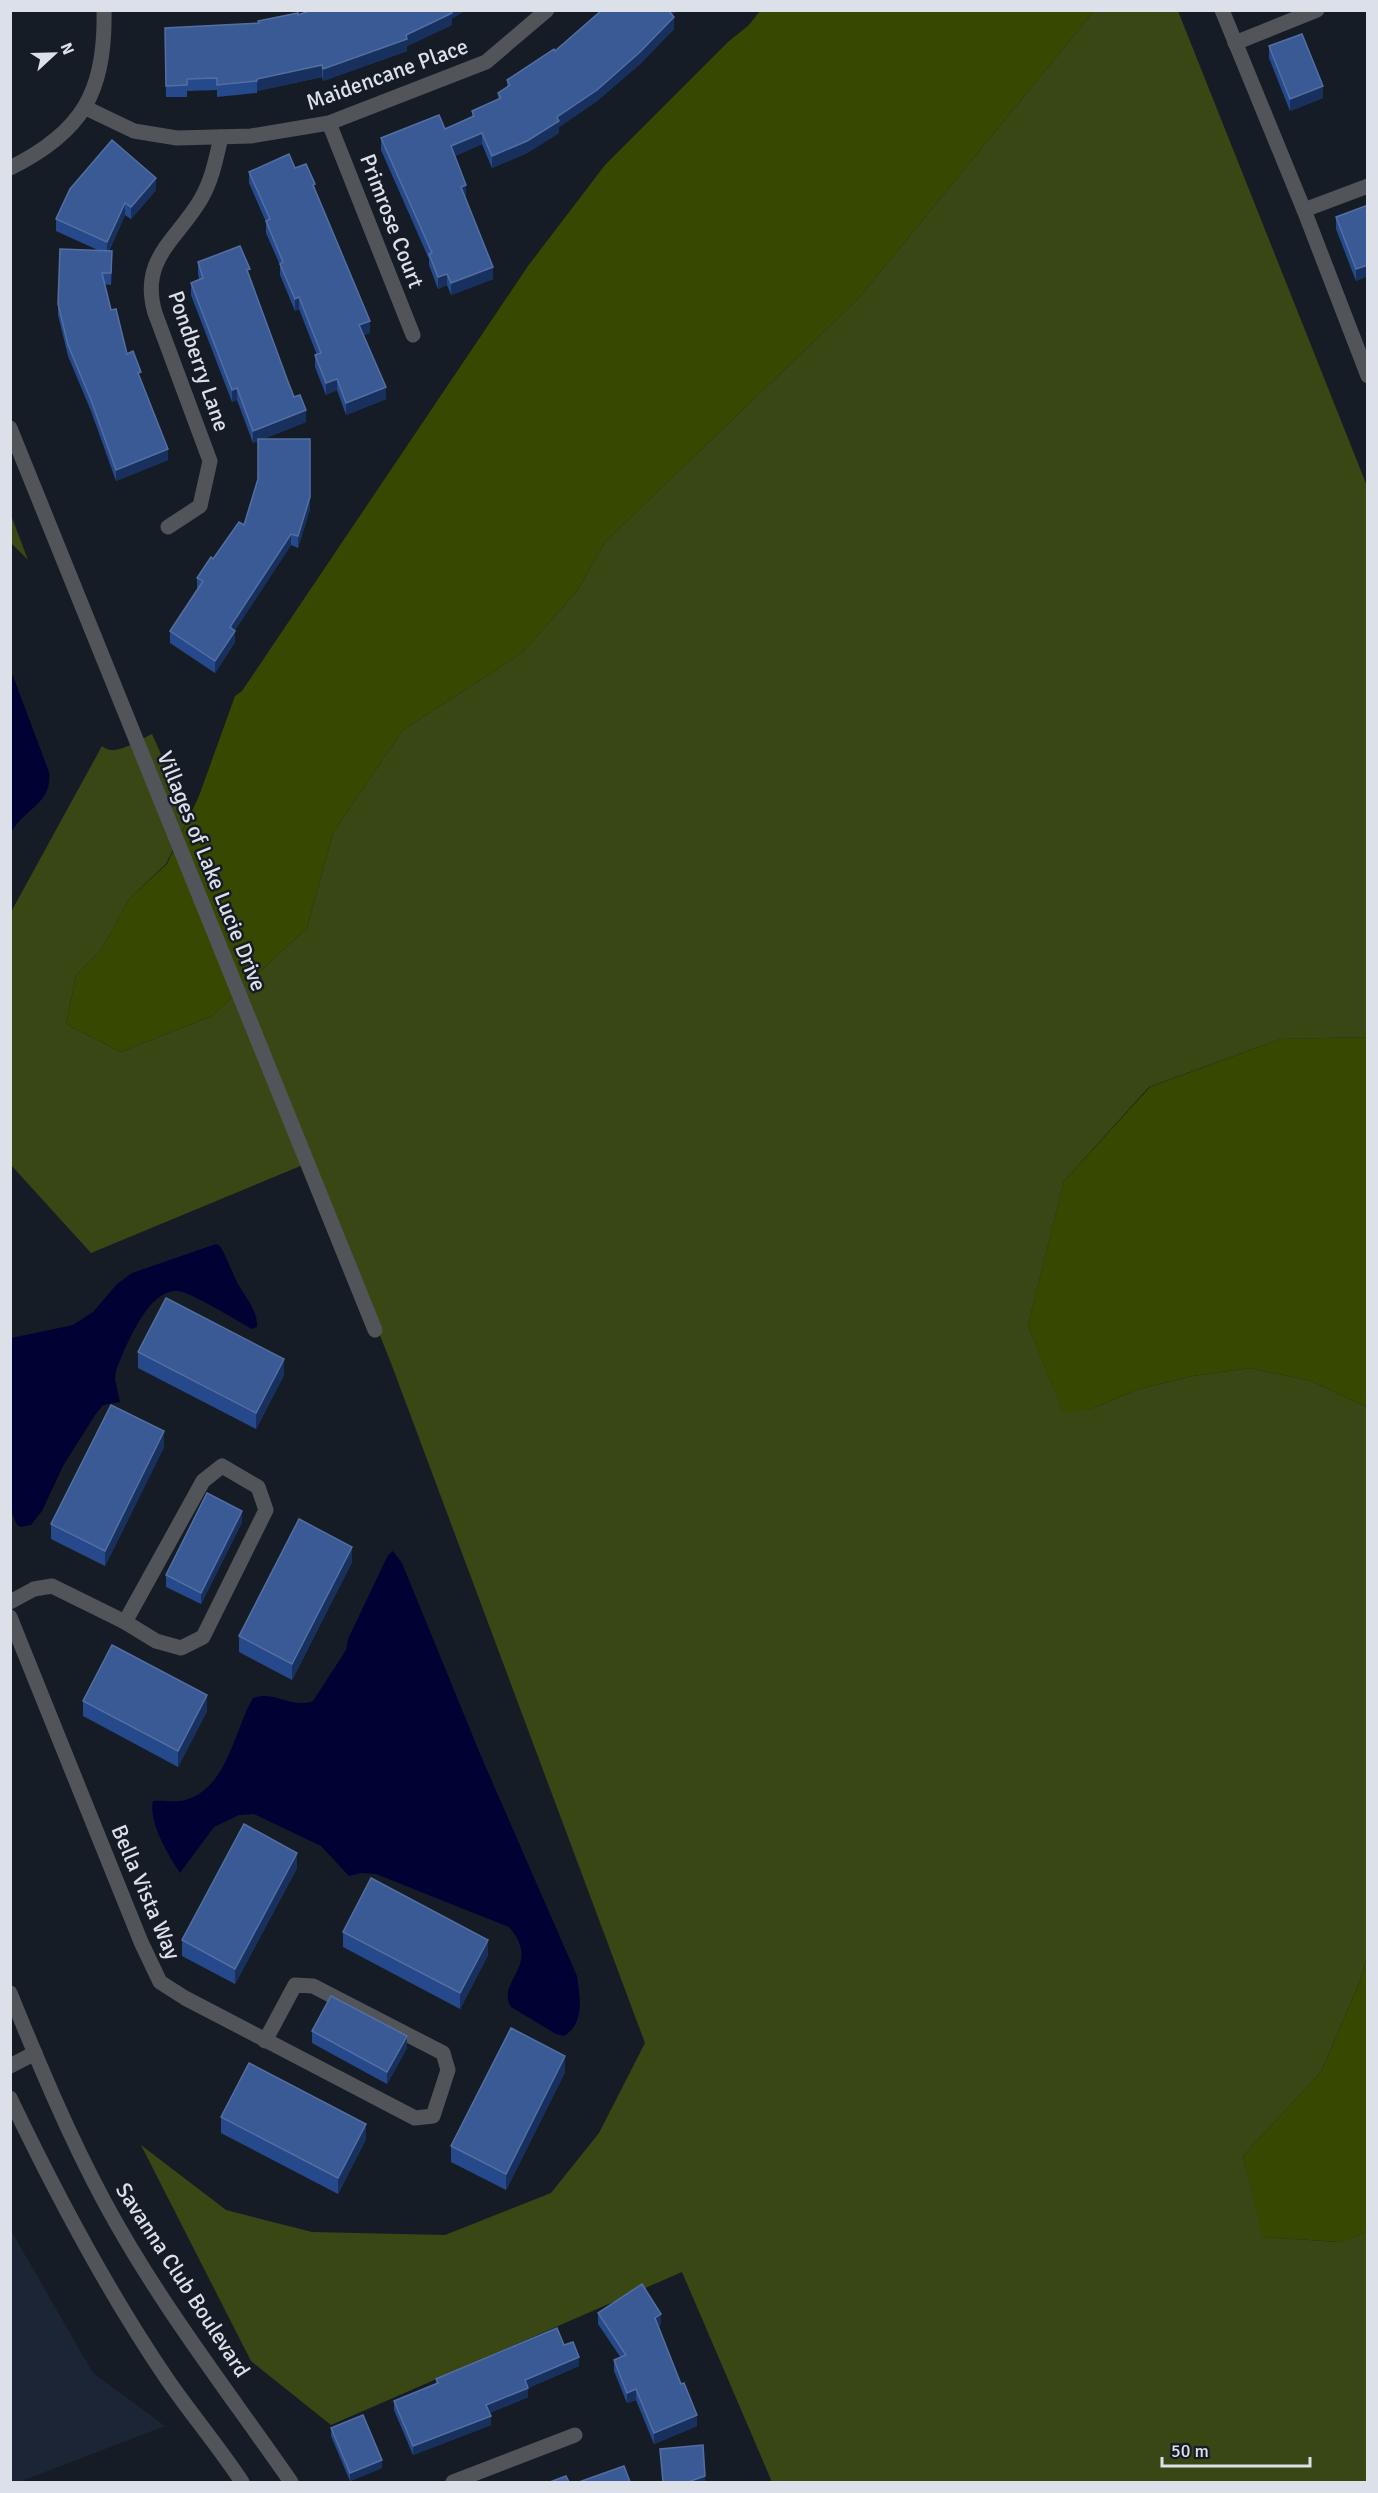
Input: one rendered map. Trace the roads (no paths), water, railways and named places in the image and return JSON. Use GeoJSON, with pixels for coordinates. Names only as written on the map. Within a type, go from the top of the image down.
{"type":"FeatureCollection","features":[{"type":"Feature","properties":{"kind":"street"},"geometry":{"type":"LineString","coordinates":[[10,168],[44,150],[60,137],[86,108],[102,64],[104,10]]}},
{"type":"Feature","properties":{"kind":"street","name":"Maidencane Place"},"geometry":{"type":"LineString","coordinates":[[86,108],[134,131],[177,138],[251,136],[329,123],[486,62],[547,10]]}},
{"type":"Feature","properties":{"kind":"street"},"geometry":{"type":"LineString","coordinates":[[1222,10],[1304,210],[1368,376]]}},
{"type":"Feature","properties":{"kind":"street"},"geometry":{"type":"LineString","coordinates":[[1235,43],[1317,10]]}},
{"type":"Feature","properties":{"kind":"street","name":"Primrose Court"},"geometry":{"type":"LineString","coordinates":[[329,123],[412,335]]}},
{"type":"Feature","properties":{"kind":"street","name":"Pondberry Lane"},"geometry":{"type":"LineString","coordinates":[[168,527],[200,506],[210,461],[155,313],[150,283],[159,255],[192,213],[210,181],[221,137]]}},
{"type":"Feature","properties":{"kind":"street"},"geometry":{"type":"LineString","coordinates":[[1304,210],[1368,186]]}},
{"type":"Feature","properties":{"kind":"street","name":"Villages of Lake Lucie Drive"},"geometry":{"type":"LineString","coordinates":[[10,428],[375,1330]]}},
{"type":"Feature","properties":{"kind":"street"},"geometry":{"type":"LineString","coordinates":[[10,1602],[34,1589],[52,1586],[125,1622],[156,1641],[181,1648],[203,1637],[266,1510],[258,1487],[222,1466],[203,1481],[125,1622]]}},
{"type":"Feature","properties":{"kind":"street","name":"Bella Vista Way"},"geometry":{"type":"LineString","coordinates":[[10,1617],[141,1942],[160,1982],[265,2041],[415,2118],[433,2116],[448,2070],[443,2053],[313,1986],[295,1985],[265,2041]]}},
{"type":"Feature","properties":{"kind":"street","name":"Savanna Club Boulevard"},"geometry":{"type":"LineString","coordinates":[[10,1993],[54,2101],[105,2202],[155,2286],[291,2482]]}},
{"type":"Feature","properties":{"kind":"street"},"geometry":{"type":"LineString","coordinates":[[10,2066],[35,2053]]}},
{"type":"Feature","properties":{"kind":"street"},"geometry":{"type":"LineString","coordinates":[[10,2098],[48,2175],[111,2287],[167,2379],[242,2482]]}},
{"type":"Feature","properties":{"kind":"street"},"geometry":{"type":"LineString","coordinates":[[453,2482],[575,2435]]}}]}
